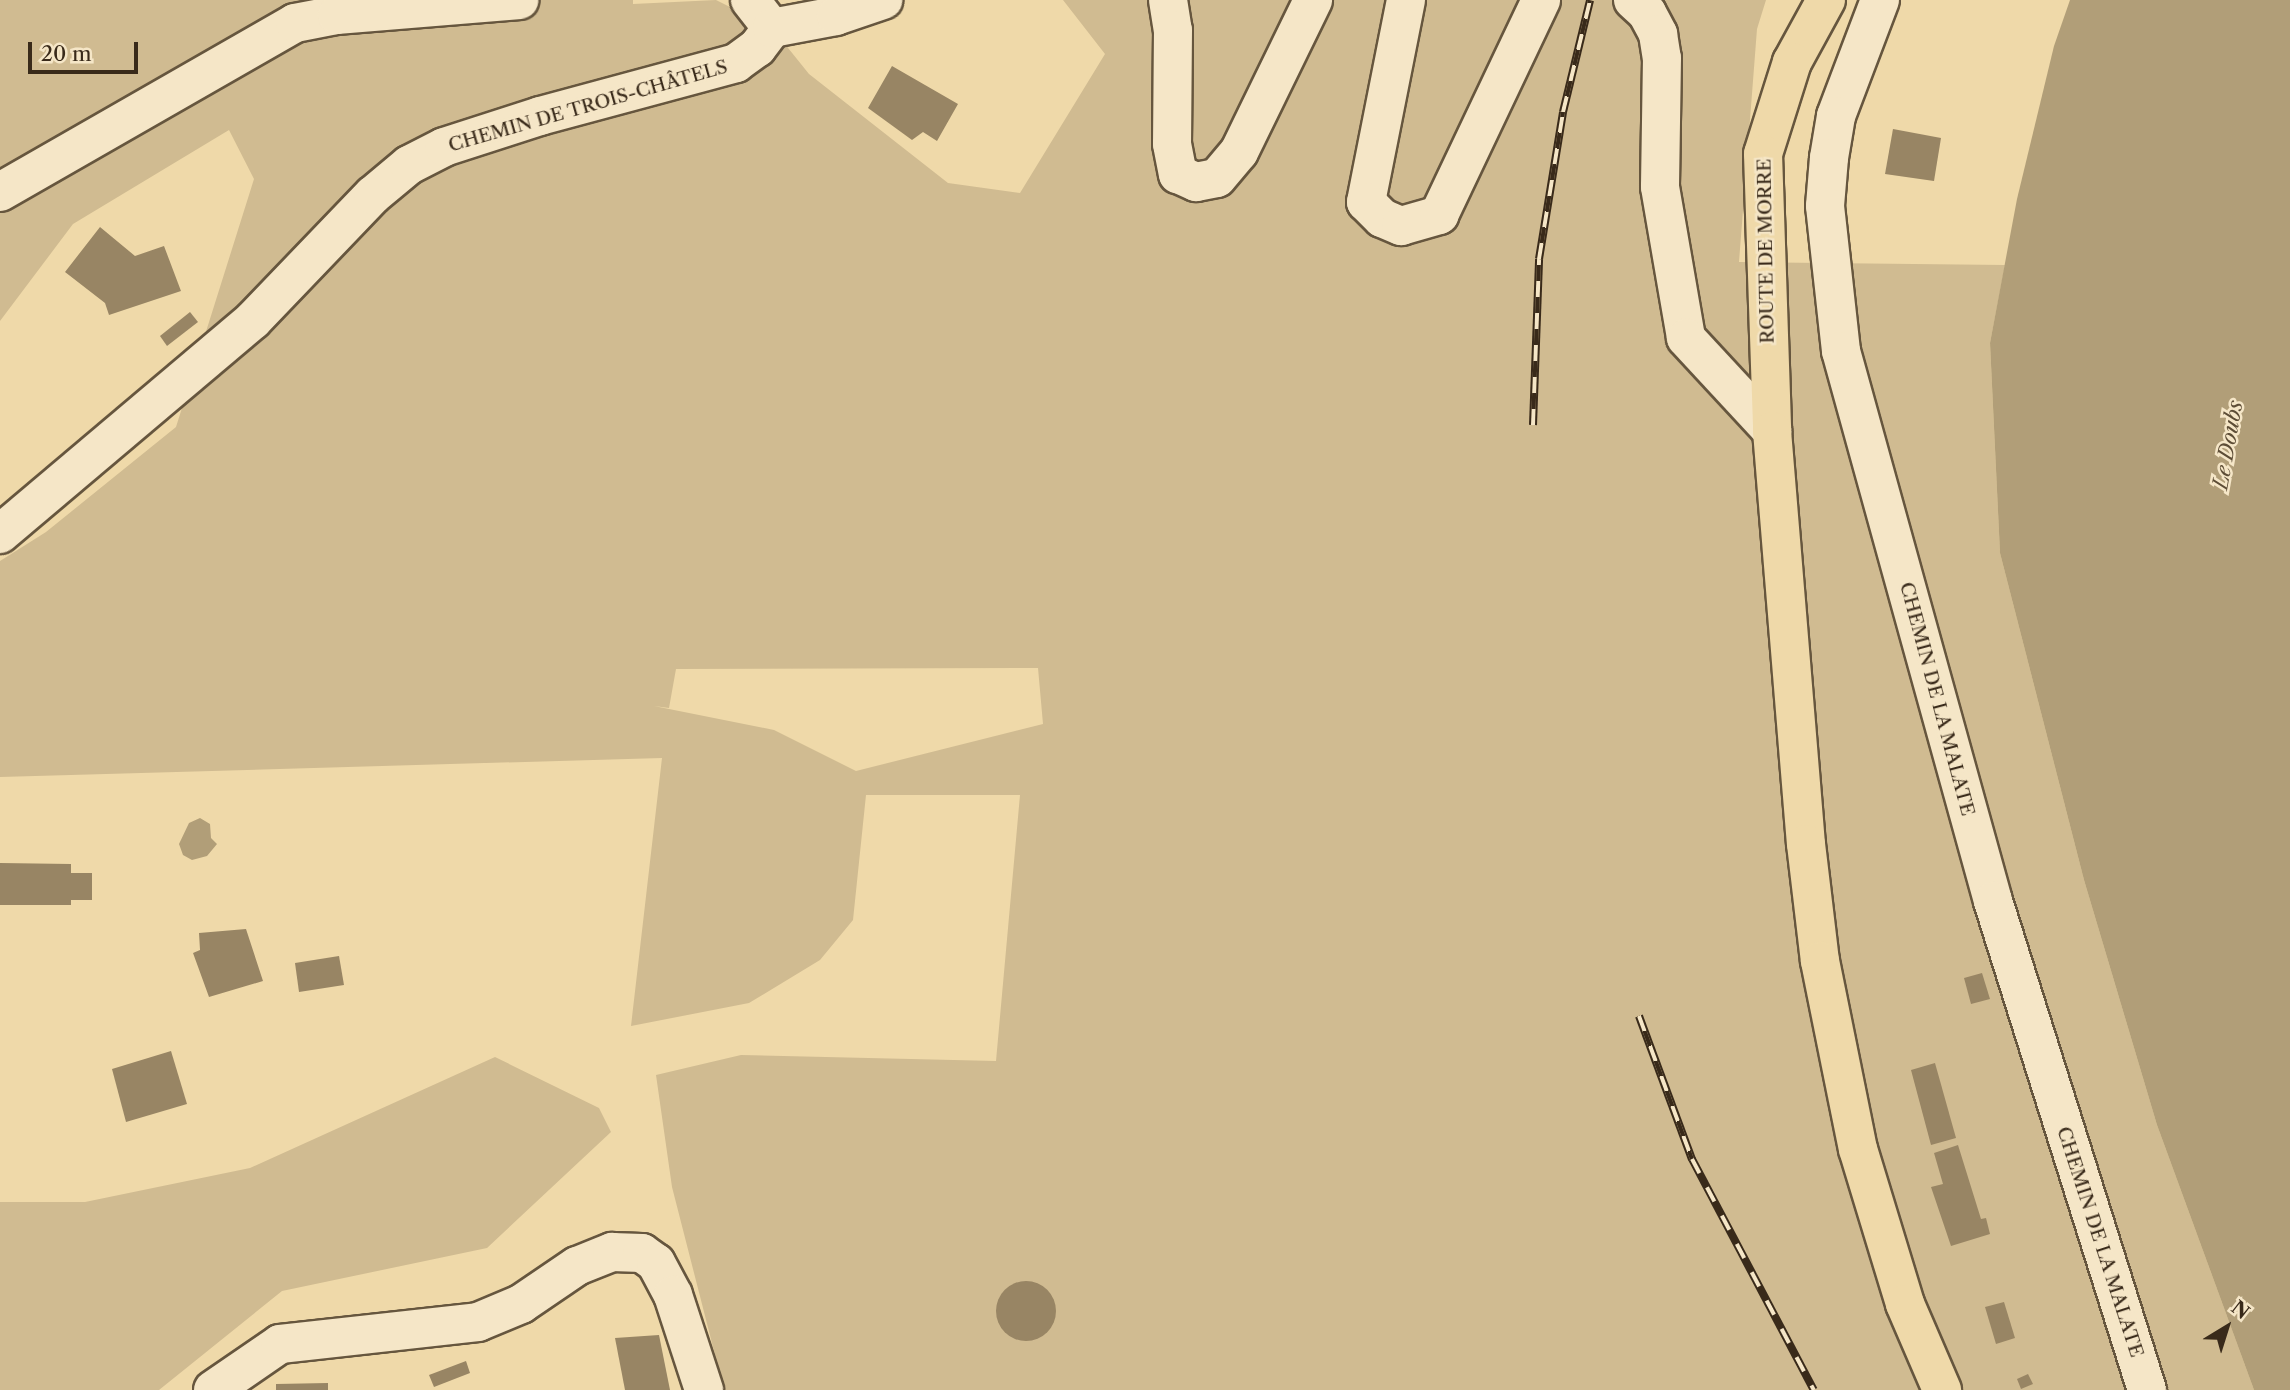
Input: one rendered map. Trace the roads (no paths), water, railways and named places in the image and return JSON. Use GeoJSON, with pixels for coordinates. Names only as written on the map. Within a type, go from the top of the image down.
{"type":"FeatureCollection","features":[{"type":"Feature","properties":{"kind":"main road","name":"ROUTE DE MORRE"},"geometry":{"type":"LineString","coordinates":[[1826,0],[1788,73],[1763,154],[1772,430],[1806,844],[1820,961],[1858,1149],[1905,1304],[1942,1390]]}},
{"type":"Feature","properties":{"kind":"street"},"geometry":{"type":"LineString","coordinates":[[0,192],[295,23],[337,15],[519,0]]}},
{"type":"Feature","properties":{"kind":"street","name":"CHEMIN DE TROIS-CHÂTELS"},"geometry":{"type":"LineString","coordinates":[[0,534],[253,320],[373,195],[409,165],[444,147],[540,116],[736,63],[757,48],[761,14],[836,16],[883,0]]}},
{"type":"Feature","properties":{"kind":"street"},"geometry":{"type":"LineString","coordinates":[[1168,0],[1173,30],[1172,145],[1178,174],[1196,181],[1217,178],[1239,152],[1313,0]]}},
{"type":"Feature","properties":{"kind":"street"},"geometry":{"type":"LineString","coordinates":[[1406,0],[1366,202],[1382,218],[1401,226],[1439,215],[1541,0]]}},
{"type":"Feature","properties":{"kind":"street"},"geometry":{"type":"LineString","coordinates":[[1633,0],[1647,13],[1658,34],[1662,58],[1660,187],[1686,338],[1772,430]]}},
{"type":"Feature","properties":{"kind":"street","name":"CHEMIN DE LA MALATE"},"geometry":{"type":"LineString","coordinates":[[1880,0],[1844,92],[1829,158],[1825,206],[1857,352],[1993,901],[2147,1390]]}},
{"type":"Feature","properties":{"kind":"street"},"geometry":{"type":"LineString","coordinates":[[214,1390],[280,1344],[478,1322],[522,1304],[577,1266],[612,1252],[642,1253],[656,1263],[673,1295],[704,1390]]}},
{"type":"Feature","properties":{"kind":"water","name":"Le Doubs"},"geometry":{"type":"Polygon","coordinates":[[[2070,0],[2290,0],[2290,1390],[2254,1390],[2157,1125],[2084,880],[2000,553],[1990,343],[2017,199],[2054,46],[2070,0]]]}},
{"type":"Feature","properties":{"kind":"water"},"geometry":{"type":"Polygon","coordinates":[[[200,818],[210,824],[211,838],[217,844],[207,856],[192,860],[183,855],[179,844],[189,823],[200,818]]]}},
{"type":"Feature","properties":{"kind":"railway"},"geometry":{"type":"LineString","coordinates":[[1533,425],[1539,259],[1563,112],[1590,0]]}},
{"type":"Feature","properties":{"kind":"railway"},"geometry":{"type":"LineString","coordinates":[[1639,1016],[1692,1159],[1814,1390]]}}]}
